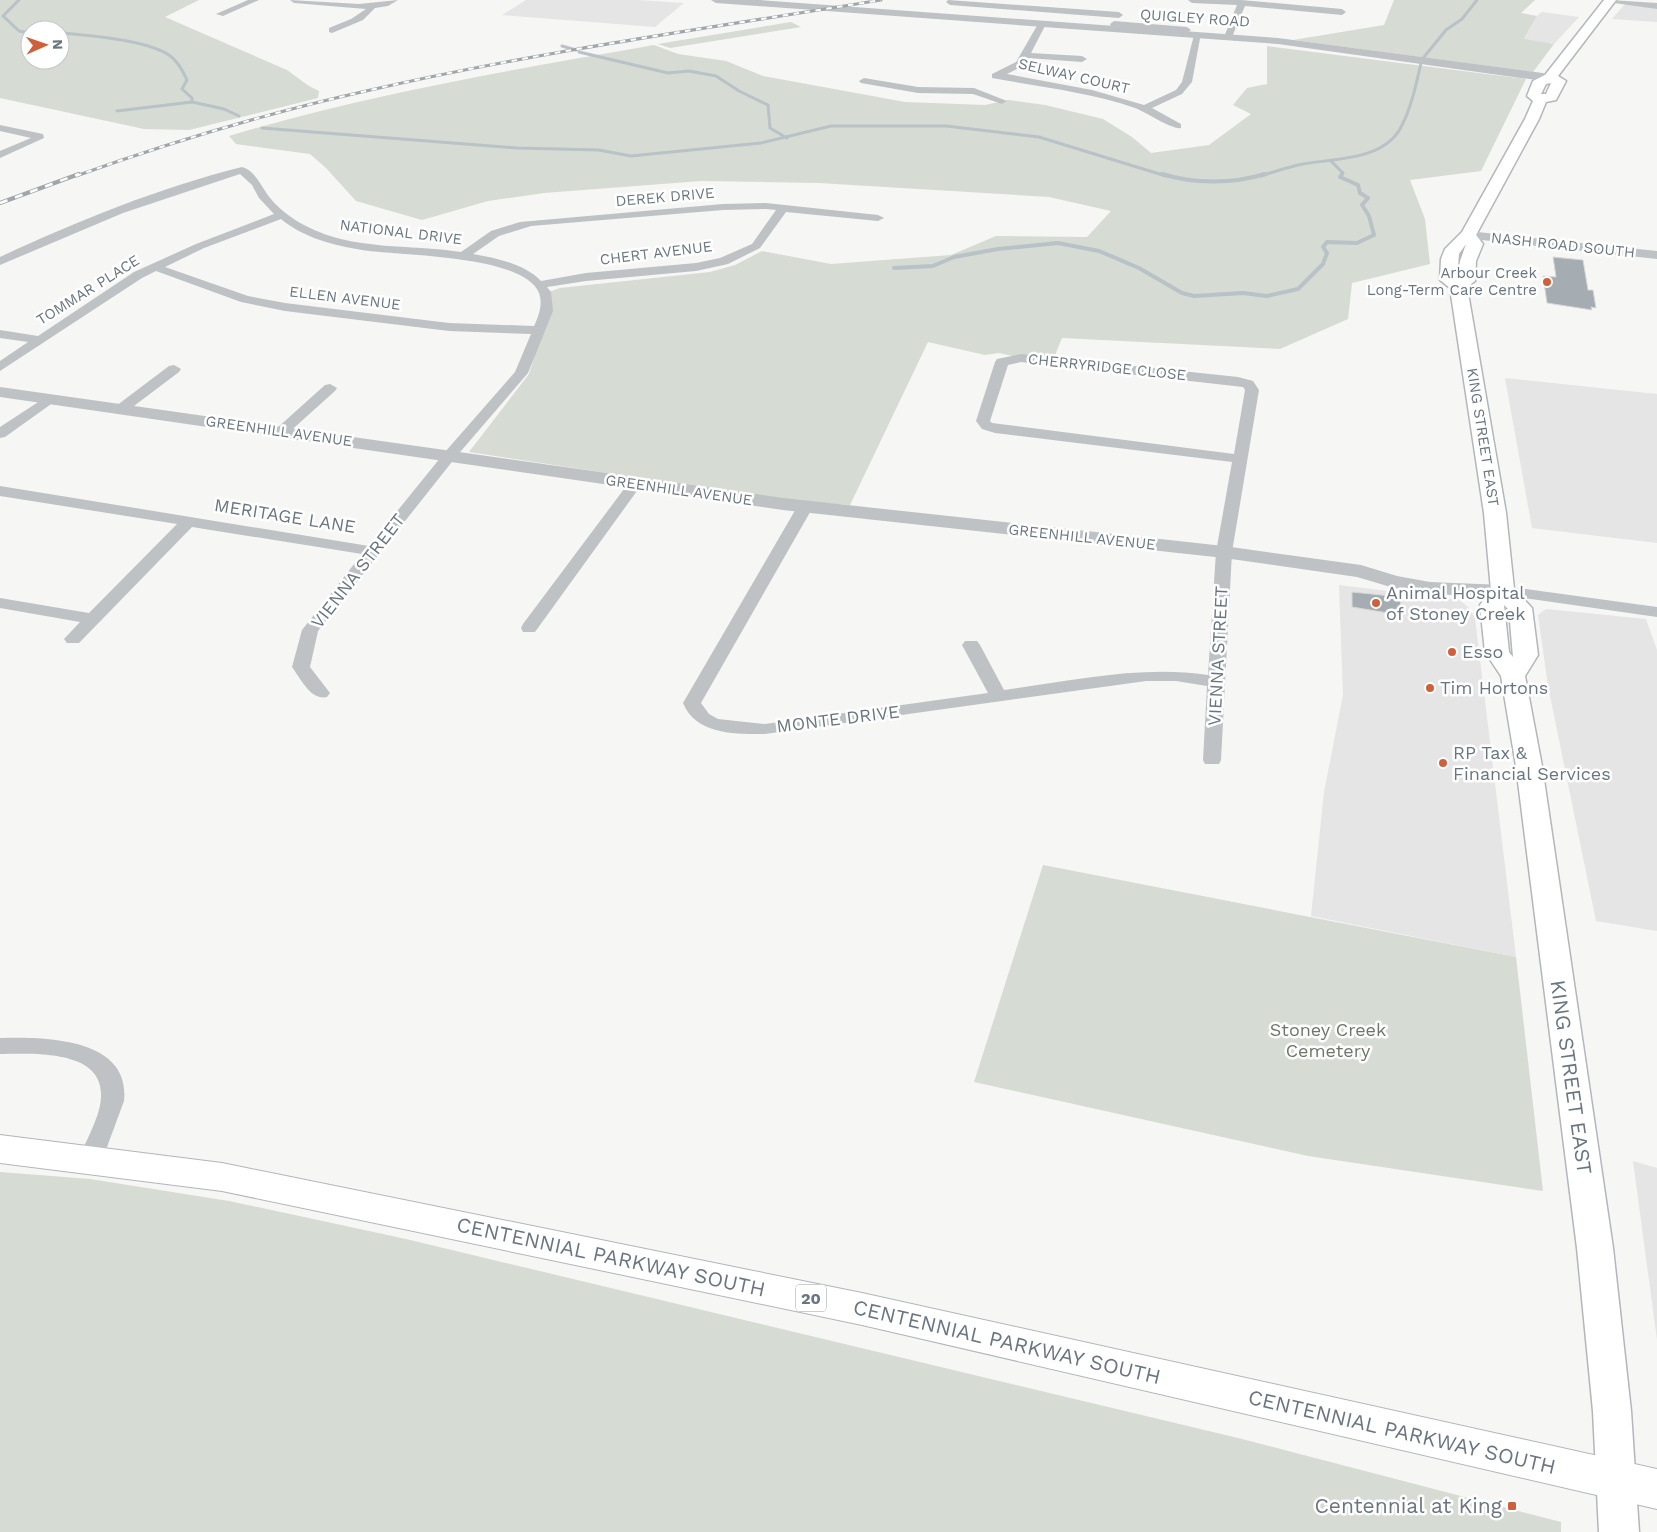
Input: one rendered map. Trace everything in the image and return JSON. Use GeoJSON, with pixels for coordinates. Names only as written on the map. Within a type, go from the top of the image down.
{"type":"FeatureCollection","features":[{"type":"Feature","properties":{"kind":"main road"},"geometry":{"type":"LineString","coordinates":[[1468,235],[1532,119],[1540,99],[1551,98],[1559,81],[1550,78],[1610,0]]}},
{"type":"Feature","properties":{"kind":"main road","name":"KING STREET EAST"},"geometry":{"type":"LineString","coordinates":[[1468,235],[1475,244],[1468,261],[1466,281],[1458,284],[1495,514],[1503,591],[1492,605],[1495,631],[1498,652],[1513,676],[1529,766],[1595,1248],[1612,1411],[1619,1532]]}},
{"type":"Feature","properties":{"kind":"main road","name":"CENTENNIAL PARKWAY SOUTH"},"geometry":{"type":"LineString","coordinates":[[0,1149],[90,1158],[222,1176],[862,1309],[1657,1489]]}},
{"type":"Feature","properties":{"kind":"street"},"geometry":{"type":"LineString","coordinates":[[220,14],[255,0]]}},
{"type":"Feature","properties":{"kind":"street"},"geometry":{"type":"LineString","coordinates":[[294,0],[372,6],[394,0]]}},
{"type":"Feature","properties":{"kind":"street","name":"QUIGLEY ROAD"},"geometry":{"type":"LineString","coordinates":[[716,0],[1042,24],[1113,26],[1278,41],[1550,78]]}},
{"type":"Feature","properties":{"kind":"street"},"geometry":{"type":"LineString","coordinates":[[1081,12],[1087,0]]}},
{"type":"Feature","properties":{"kind":"street"},"geometry":{"type":"LineString","coordinates":[[1192,0],[1236,3],[1237,0]]}},
{"type":"Feature","properties":{"kind":"street"},"geometry":{"type":"LineString","coordinates":[[1614,0],[1657,6]]}},
{"type":"Feature","properties":{"kind":"street"},"geometry":{"type":"LineString","coordinates":[[950,2],[972,2],[1081,12],[1120,11],[1113,26],[1186,30]]}},
{"type":"Feature","properties":{"kind":"street"},"geometry":{"type":"LineString","coordinates":[[1228,37],[1242,3],[1345,9],[1340,23]]}},
{"type":"Feature","properties":{"kind":"street"},"geometry":{"type":"LineString","coordinates":[[332,30],[370,10],[372,6]]}},
{"type":"Feature","properties":{"kind":"street"},"geometry":{"type":"LineString","coordinates":[[1055,24],[1064,11]]}},
{"type":"Feature","properties":{"kind":"street"},"geometry":{"type":"LineString","coordinates":[[974,90],[978,84],[1020,64],[1042,24]]}},
{"type":"Feature","properties":{"kind":"street","name":"SELWAY COURT"},"geometry":{"type":"LineString","coordinates":[[1144,108],[1179,92],[1187,82],[1198,35]]}},
{"type":"Feature","properties":{"kind":"street"},"geometry":{"type":"LineString","coordinates":[[1026,55],[1082,59]]}},
{"type":"Feature","properties":{"kind":"street","name":"SELWAY COURT"},"geometry":{"type":"LineString","coordinates":[[998,75],[1108,98],[1144,108],[1177,126]]}},
{"type":"Feature","properties":{"kind":"street"},"geometry":{"type":"LineString","coordinates":[[864,81],[918,90],[961,92],[974,90],[1002,101]]}},
{"type":"Feature","properties":{"kind":"street"},"geometry":{"type":"LineString","coordinates":[[0,128],[39,136],[39,138]]}},
{"type":"Feature","properties":{"kind":"street"},"geometry":{"type":"LineString","coordinates":[[0,155],[39,138]]}},
{"type":"Feature","properties":{"kind":"street","name":"NATIONAL DRIVE"},"geometry":{"type":"LineString","coordinates":[[0,261],[110,215],[215,177],[242,170],[248,179],[256,183],[261,194],[289,221],[312,233],[348,244],[464,256],[507,266],[532,278],[539,285]]}},
{"type":"Feature","properties":{"kind":"street","name":"DEREK DRIVE"},"geometry":{"type":"LineString","coordinates":[[464,256],[486,236],[520,225],[723,207],[783,208],[878,218]]}},
{"type":"Feature","properties":{"kind":"street","name":"CHERT AVENUE"},"geometry":{"type":"LineString","coordinates":[[539,285],[581,278],[696,267],[724,261],[756,246],[783,208]]}},
{"type":"Feature","properties":{"kind":"street","name":"TOMMAR PLACE"},"geometry":{"type":"LineString","coordinates":[[0,367],[130,280],[200,246],[282,214]]}},
{"type":"Feature","properties":{"kind":"street","name":"NASH ROAD SOUTH"},"geometry":{"type":"LineString","coordinates":[[1468,235],[1657,255]]}},
{"type":"Feature","properties":{"kind":"street","name":"ELLEN AVENUE"},"geometry":{"type":"LineString","coordinates":[[154,267],[245,299],[285,307],[449,327],[538,330]]}},
{"type":"Feature","properties":{"kind":"street"},"geometry":{"type":"LineString","coordinates":[[450,455],[521,373],[528,360],[547,307],[545,290],[539,285]]}},
{"type":"Feature","properties":{"kind":"street"},"geometry":{"type":"LineString","coordinates":[[0,334],[40,340]]}},
{"type":"Feature","properties":{"kind":"street","name":"CHERRYRIDGE CLOSE"},"geometry":{"type":"LineString","coordinates":[[1224,552],[1241,460],[1252,390],[1248,384],[1238,381],[1020,358],[1010,359],[1002,362],[984,420],[987,426],[995,429],[1241,460]]}},
{"type":"Feature","properties":{"kind":"street"},"geometry":{"type":"LineString","coordinates":[[121,409],[174,370]]}},
{"type":"Feature","properties":{"kind":"street"},"geometry":{"type":"LineString","coordinates":[[281,432],[330,388]]}},
{"type":"Feature","properties":{"kind":"street","name":"GREENHILL AVENUE"},"geometry":{"type":"LineString","coordinates":[[0,392],[805,507],[1224,552],[1361,571],[1379,580],[1467,592],[1503,591]]}},
{"type":"Feature","properties":{"kind":"street"},"geometry":{"type":"LineString","coordinates":[[0,434],[49,399]]}},
{"type":"Feature","properties":{"kind":"street","name":"VIENNA STREET"},"geometry":{"type":"LineString","coordinates":[[321,693],[301,667],[310,630],[450,455]]}},
{"type":"Feature","properties":{"kind":"street"},"geometry":{"type":"LineString","coordinates":[[529,628],[635,484]]}},
{"type":"Feature","properties":{"kind":"street","name":"MERITAGE LANE"},"geometry":{"type":"LineString","coordinates":[[0,491],[373,551]]}},
{"type":"Feature","properties":{"kind":"street","name":"MONTE DRIVE"},"geometry":{"type":"LineString","coordinates":[[805,507],[692,702],[694,711],[703,719],[721,725],[765,729],[999,698],[1146,676],[1176,676],[1217,682]]}},
{"type":"Feature","properties":{"kind":"street"},"geometry":{"type":"LineString","coordinates":[[73,639],[190,521]]}},
{"type":"Feature","properties":{"kind":"street","name":"VIENNA STREET"},"geometry":{"type":"LineString","coordinates":[[1212,760],[1224,552]]}},
{"type":"Feature","properties":{"kind":"street"},"geometry":{"type":"LineString","coordinates":[[1503,591],[1657,612]]}},
{"type":"Feature","properties":{"kind":"street"},"geometry":{"type":"LineString","coordinates":[[0,603],[93,619]]}},
{"type":"Feature","properties":{"kind":"street"},"geometry":{"type":"LineString","coordinates":[[971,645],[999,698]]}},
{"type":"Feature","properties":{"kind":"street"},"geometry":{"type":"LineString","coordinates":[[0,1046],[32,1046],[80,1052],[94,1059],[107,1074],[112,1086],[111,1106],[90,1158]]}},
{"type":"Feature","properties":{"kind":"shaded area"},"geometry":{"type":"Polygon","coordinates":[[[526,0],[638,0],[684,3],[655,27],[502,15],[526,0]]]}},
{"type":"Feature","properties":{"kind":"shaded area"},"geometry":{"type":"Polygon","coordinates":[[[1625,4],[1657,9],[1657,22],[1612,19],[1625,4]]]}},
{"type":"Feature","properties":{"kind":"shaded area"},"geometry":{"type":"Polygon","coordinates":[[[1542,12],[1579,17],[1554,44],[1524,40],[1537,16],[1542,12]]]}},
{"type":"Feature","properties":{"kind":"shaded area"},"geometry":{"type":"Polygon","coordinates":[[[1505,378],[1657,394],[1657,543],[1532,528],[1505,378]]]}},
{"type":"Feature","properties":{"kind":"shaded area"},"geometry":{"type":"Polygon","coordinates":[[[1339,585],[1460,600],[1469,608],[1475,618],[1516,957],[1311,916],[1324,792],[1343,695],[1339,585]]]}},
{"type":"Feature","properties":{"kind":"shaded area"},"geometry":{"type":"Polygon","coordinates":[[[1546,609],[1646,619],[1657,650],[1657,931],[1596,921],[1548,686],[1538,615],[1546,609]]]}},
{"type":"Feature","properties":{"kind":"shaded area"},"geometry":{"type":"Polygon","coordinates":[[[1633,1161],[1657,1168],[1657,1340],[1633,1161]]]}},
{"type":"Feature","properties":{"kind":"green space"},"geometry":{"type":"Polygon","coordinates":[[[0,0],[199,0],[165,17],[287,70],[319,91],[318,98],[189,130],[144,129],[0,98],[0,0]]]}},
{"type":"Feature","properties":{"kind":"green space"},"geometry":{"type":"Polygon","coordinates":[[[1394,0],[1535,0],[1521,13],[1537,16],[1524,39],[1554,44],[1533,72],[1293,40],[1384,25],[1394,0]]]}},
{"type":"Feature","properties":{"kind":"green space"},"geometry":{"type":"Polygon","coordinates":[[[791,22],[801,27],[670,48],[658,44],[791,22]]]}},
{"type":"Feature","properties":{"kind":"green space"},"geometry":{"type":"Polygon","coordinates":[[[654,45],[678,54],[726,61],[763,76],[905,102],[985,105],[1008,100],[1045,105],[1103,119],[1132,137],[1151,153],[1209,145],[1251,114],[1233,105],[1247,88],[1267,84],[1267,46],[1526,79],[1481,171],[1410,180],[1425,219],[1430,264],[1352,283],[1348,319],[1280,349],[1062,338],[1053,360],[1021,358],[999,353],[985,355],[928,342],[850,505],[791,501],[469,452],[529,374],[550,305],[546,293],[560,288],[710,272],[735,265],[762,251],[831,264],[951,255],[996,236],[1087,237],[1111,211],[1049,197],[819,183],[701,181],[544,193],[488,201],[422,220],[356,201],[326,168],[310,154],[236,144],[229,136],[387,95],[654,45]]]}},
{"type":"Feature","properties":{"kind":"green space","name":"Stoney Creek Cemetery"},"geometry":{"type":"Polygon","coordinates":[[[1043,865],[1516,957],[1543,1191],[1308,1156],[974,1082],[1043,865]]]}},
{"type":"Feature","properties":{"kind":"green space"},"geometry":{"type":"Polygon","coordinates":[[[0,1172],[90,1179],[229,1201],[406,1239],[1238,1438],[1561,1522],[1561,1532],[0,1532],[0,1172]]]}},
{"type":"Feature","properties":{"kind":"building","name":"Arbour Creek Long-Term Care Centre"},"geometry":{"type":"Polygon","coordinates":[[[1553,257],[1583,260],[1588,290],[1593,290],[1596,308],[1591,307],[1592,310],[1547,303],[1543,276],[1556,277],[1553,257]]]}},
{"type":"Feature","properties":{"kind":"building","name":"Animal Hospital of Stoney Creek"},"geometry":{"type":"Polygon","coordinates":[[[1352,592],[1401,597],[1400,615],[1352,607],[1352,592]]]}},
{"type":"Feature","properties":{"kind":"waterway"},"geometry":{"type":"LineString","coordinates":[[19,0],[3,16],[20,31]]}},
{"type":"Feature","properties":{"kind":"waterway"},"geometry":{"type":"LineString","coordinates":[[1424,57],[1446,30],[1462,19],[1477,0]]}},
{"type":"Feature","properties":{"kind":"waterway"},"geometry":{"type":"LineString","coordinates":[[70,34],[132,42],[169,55],[180,66],[187,80],[182,89],[192,98],[192,102]]}},
{"type":"Feature","properties":{"kind":"waterway"},"geometry":{"type":"LineString","coordinates":[[562,46],[576,50]]}},
{"type":"Feature","properties":{"kind":"waterway"},"geometry":{"type":"LineString","coordinates":[[579,52],[668,73],[689,71],[716,76],[739,91],[768,105],[770,128],[785,137]]}},
{"type":"Feature","properties":{"kind":"waterway"},"geometry":{"type":"LineString","coordinates":[[1330,160],[1368,153],[1381,148],[1391,140],[1404,121],[1413,97],[1421,63]]}},
{"type":"Feature","properties":{"kind":"waterway"},"geometry":{"type":"LineString","coordinates":[[117,111],[192,102]]}},
{"type":"Feature","properties":{"kind":"waterway"},"geometry":{"type":"LineString","coordinates":[[192,102],[224,109],[239,116]]}},
{"type":"Feature","properties":{"kind":"waterway"},"geometry":{"type":"LineString","coordinates":[[785,137],[831,126],[946,126],[1039,137],[1166,176]]}},
{"type":"Feature","properties":{"kind":"waterway"},"geometry":{"type":"LineString","coordinates":[[262,128],[517,148],[599,150],[631,156],[761,143],[785,137]]}},
{"type":"Feature","properties":{"kind":"waterway"},"geometry":{"type":"LineString","coordinates":[[1261,176],[1298,165],[1330,160]]}},
{"type":"Feature","properties":{"kind":"waterway"},"geometry":{"type":"LineString","coordinates":[[1330,160],[1343,173],[1341,176]]}},
{"type":"Feature","properties":{"kind":"waterway"},"geometry":{"type":"LineString","coordinates":[[1162,174],[1187,180],[1214,182],[1240,180],[1265,174]]}},
{"type":"Feature","properties":{"kind":"waterway"},"geometry":{"type":"LineString","coordinates":[[894,268],[933,266],[954,257],[998,249],[1058,243],[1099,251],[1139,268],[1182,293],[1194,296],[1243,293],[1267,296],[1298,289],[1323,264],[1327,253],[1323,247],[1327,242],[1357,243],[1374,235],[1369,216],[1362,205],[1368,198],[1360,193],[1358,185],[1340,177],[1342,174]]}},
{"type":"Feature","properties":{"kind":"railway"},"geometry":{"type":"LineString","coordinates":[[76,176],[220,129],[293,109],[430,77],[558,52],[881,0]]}},
{"type":"Feature","properties":{"kind":"railway"},"geometry":{"type":"LineString","coordinates":[[0,203],[79,174]]}},
{"type":"Feature","properties":{"kind":"place","name":"Arbour Creek Long-Term Care Centre"},"geometry":{"type":"Point","coordinates":[1547,282]}},
{"type":"Feature","properties":{"kind":"place","name":"Animal Hospital of Stoney Creek"},"geometry":{"type":"Point","coordinates":[1376,603]}},
{"type":"Feature","properties":{"kind":"place","name":"Esso"},"geometry":{"type":"Point","coordinates":[1452,652]}},
{"type":"Feature","properties":{"kind":"place","name":"Tim Hortons"},"geometry":{"type":"Point","coordinates":[1430,688]}},
{"type":"Feature","properties":{"kind":"place","name":"RP Tax & Financial Services"},"geometry":{"type":"Point","coordinates":[1443,763]}},
{"type":"Feature","properties":{"kind":"place","name":"Centennial at King"},"geometry":{"type":"Point","coordinates":[1512,1506]}}]}
